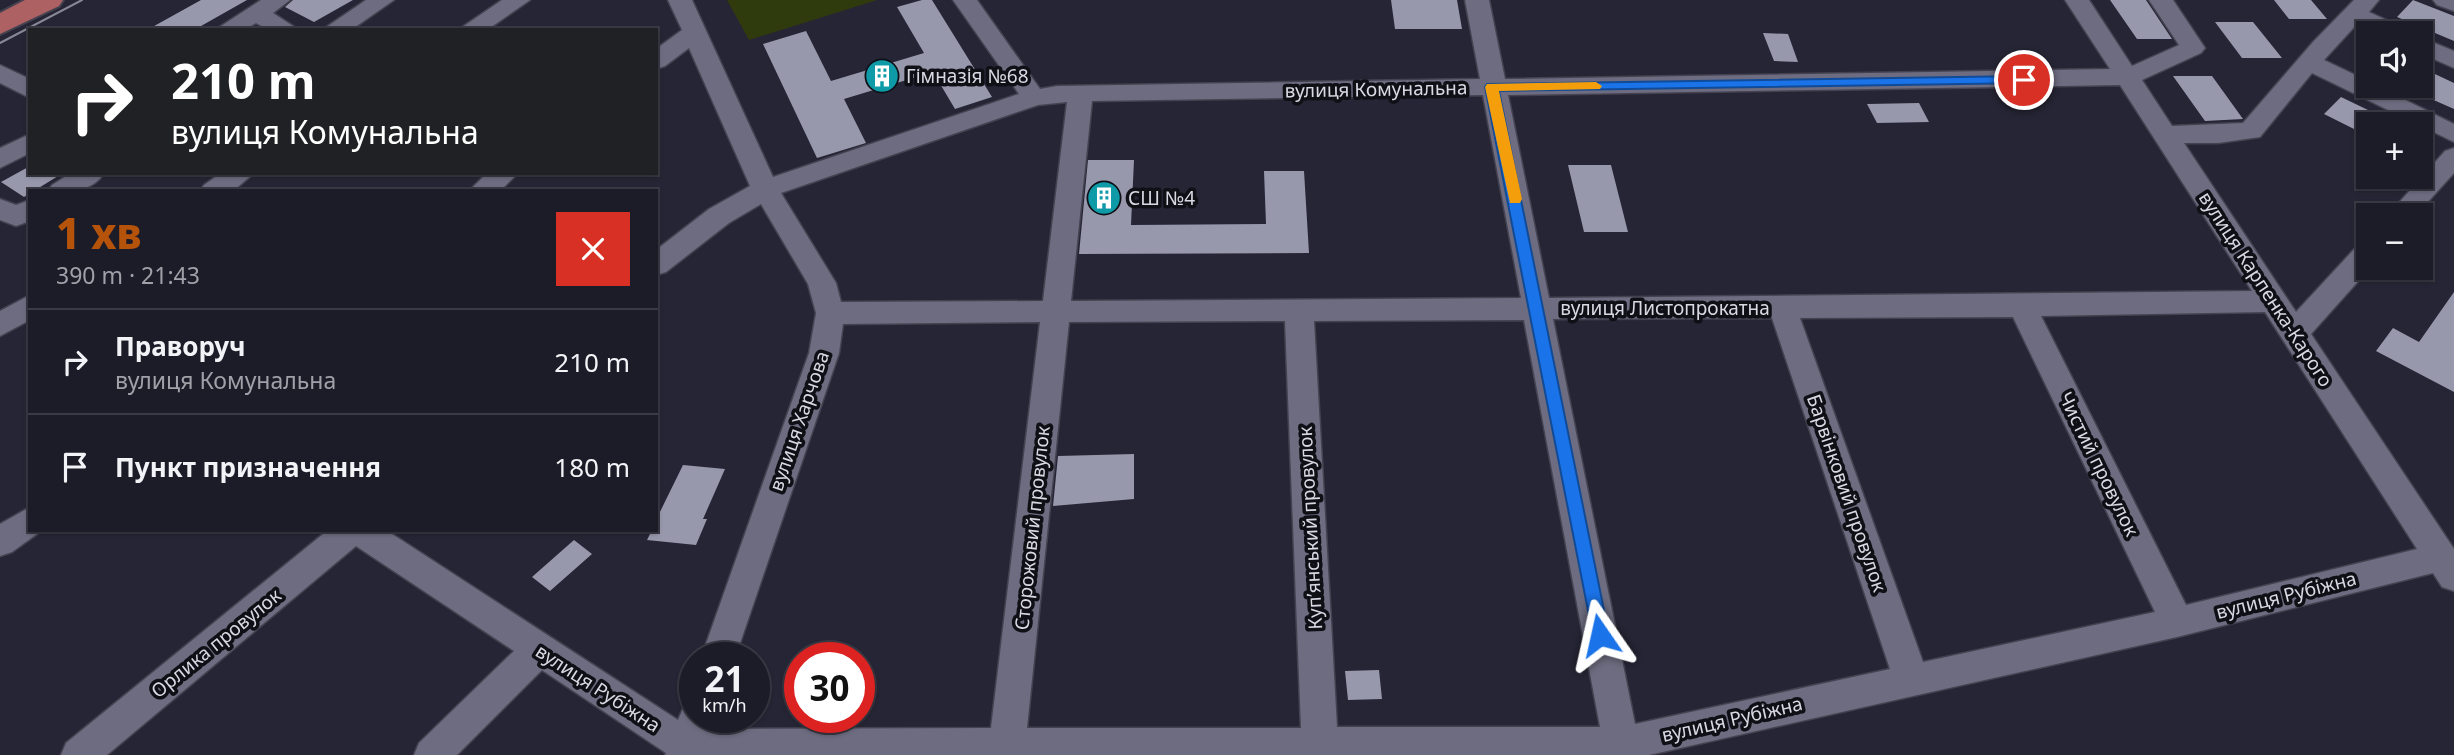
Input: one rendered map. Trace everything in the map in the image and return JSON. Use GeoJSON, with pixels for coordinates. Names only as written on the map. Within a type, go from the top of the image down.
{"type":"FeatureCollection","features":[{"type":"Feature","properties":{"kind":"main road"},"geometry":{"type":"LineString","coordinates":[[0,25],[48,0]]}},
{"type":"Feature","properties":{"kind":"street"},"geometry":{"type":"LineString","coordinates":[[230,28],[278,0]]}},
{"type":"Feature","properties":{"kind":"street"},"geometry":{"type":"LineString","coordinates":[[337,28],[382,0]]}},
{"type":"Feature","properties":{"kind":"street"},"geometry":{"type":"LineString","coordinates":[[473,28],[518,0]]}},
{"type":"Feature","properties":{"kind":"street","name":"вулиця Харчова"},"geometry":{"type":"LineString","coordinates":[[680,0],[765,189],[822,282],[830,313],[824,353],[724,642]]}},
{"type":"Feature","properties":{"kind":"street"},"geometry":{"type":"LineString","coordinates":[[965,0],[1034,97]]}},
{"type":"Feature","properties":{"kind":"street"},"geometry":{"type":"LineString","coordinates":[[1477,0],[1622,750]]}},
{"type":"Feature","properties":{"kind":"street","name":"вулиця Карпенка-Карого"},"geometry":{"type":"LineString","coordinates":[[2077,0],[2448,567]]}},
{"type":"Feature","properties":{"kind":"street"},"geometry":{"type":"LineString","coordinates":[[2128,77],[2193,48],[2161,0]]}},
{"type":"Feature","properties":{"kind":"street"},"geometry":{"type":"LineString","coordinates":[[2445,0],[2454,4]]}},
{"type":"Feature","properties":{"kind":"street"},"geometry":{"type":"LineString","coordinates":[[2165,134],[2218,135],[2251,131],[2360,7],[2379,21]]}},
{"type":"Feature","properties":{"kind":"street"},"geometry":{"type":"LineString","coordinates":[[256,13],[283,28]]}},
{"type":"Feature","properties":{"kind":"street"},"geometry":{"type":"LineString","coordinates":[[658,60],[695,32]]}},
{"type":"Feature","properties":{"kind":"street"},"geometry":{"type":"LineString","coordinates":[[2433,50],[2454,60]]}},
{"type":"Feature","properties":{"kind":"street"},"geometry":{"type":"LineString","coordinates":[[2309,62],[2454,134]]}},
{"type":"Feature","properties":{"kind":"street"},"geometry":{"type":"LineString","coordinates":[[0,72],[28,89]]}},
{"type":"Feature","properties":{"kind":"street","name":"вулиця Комунальна"},"geometry":{"type":"LineString","coordinates":[[765,189],[1034,97],[1080,94],[2128,77]]}},
{"type":"Feature","properties":{"kind":"street","name":"Сторожовий провулок"},"geometry":{"type":"LineString","coordinates":[[1007,747],[1080,94]]}},
{"type":"Feature","properties":{"kind":"street"},"geometry":{"type":"LineString","coordinates":[[0,159],[28,143]]}},
{"type":"Feature","properties":{"kind":"street"},"geometry":{"type":"LineString","coordinates":[[2412,203],[2454,156]]}},
{"type":"Feature","properties":{"kind":"street"},"geometry":{"type":"LineString","coordinates":[[64,189],[88,175]]}},
{"type":"Feature","properties":{"kind":"street"},"geometry":{"type":"LineString","coordinates":[[217,189],[238,175]]}},
{"type":"Feature","properties":{"kind":"street"},"geometry":{"type":"LineString","coordinates":[[485,189],[503,175]]}},
{"type":"Feature","properties":{"kind":"street"},"geometry":{"type":"LineString","coordinates":[[658,263],[719,216],[765,189]]}},
{"type":"Feature","properties":{"kind":"street"},"geometry":{"type":"LineString","coordinates":[[0,208],[16,217],[28,210]]}},
{"type":"Feature","properties":{"kind":"street"},"geometry":{"type":"LineString","coordinates":[[2295,333],[2356,265]]}},
{"type":"Feature","properties":{"kind":"street","name":"вулиця Листопрокатна"},"geometry":{"type":"LineString","coordinates":[[830,313],[2022,306],[2273,301]]}},
{"type":"Feature","properties":{"kind":"street","name":"Чистий провулок"},"geometry":{"type":"LineString","coordinates":[[2022,306],[2177,622]]}},
{"type":"Feature","properties":{"kind":"street","name":"Барвінковий провулок"},"geometry":{"type":"LineString","coordinates":[[1782,307],[1911,678]]}},
{"type":"Feature","properties":{"kind":"street"},"geometry":{"type":"LineString","coordinates":[[0,325],[28,308]]}},
{"type":"Feature","properties":{"kind":"street","name":"Куп’янський провулок"},"geometry":{"type":"LineString","coordinates":[[1299,311],[1320,745]]}},
{"type":"Feature","properties":{"kind":"street"},"geometry":{"type":"LineString","coordinates":[[0,542],[28,523]]}},
{"type":"Feature","properties":{"kind":"street","name":"Орлика провулок"},"geometry":{"type":"LineString","coordinates":[[79,755],[350,532]]}},
{"type":"Feature","properties":{"kind":"street","name":"вулиця Рубіжна"},"geometry":{"type":"LineString","coordinates":[[362,532],[539,649],[689,740],[1007,747],[1320,745],[1622,750],[1911,678],[2448,567]]}},
{"type":"Feature","properties":{"kind":"street"},"geometry":{"type":"LineString","coordinates":[[432,755],[539,649]]}},
{"type":"Feature","properties":{"kind":"green space"},"geometry":{"type":"Polygon","coordinates":[[[727,0],[877,0],[749,40],[727,0]]]}},
{"type":"Feature","properties":{"kind":"building"},"geometry":{"type":"Polygon","coordinates":[[[201,0],[247,0],[198,28],[151,28],[201,0]]]}},
{"type":"Feature","properties":{"kind":"building"},"geometry":{"type":"Polygon","coordinates":[[[293,0],[353,0],[314,22],[285,7],[293,0]]]}},
{"type":"Feature","properties":{"kind":"building","name":"Гімназія №68"},"geometry":{"type":"Polygon","coordinates":[[[932,0],[992,97],[955,109],[933,72],[844,99],[866,143],[817,158],[763,44],[806,31],[831,81],[924,53],[897,7],[932,0]]]}},
{"type":"Feature","properties":{"kind":"building"},"geometry":{"type":"Polygon","coordinates":[[[1391,0],[1457,0],[1462,29],[1395,29],[1391,0]]]}},
{"type":"Feature","properties":{"kind":"building"},"geometry":{"type":"Polygon","coordinates":[[[2110,0],[2146,0],[2172,39],[2137,39],[2110,0]]]}},
{"type":"Feature","properties":{"kind":"building"},"geometry":{"type":"Polygon","coordinates":[[[2274,0],[2311,0],[2327,19],[2289,19],[2274,0]]]}},
{"type":"Feature","properties":{"kind":"building"},"geometry":{"type":"Polygon","coordinates":[[[2413,0],[2454,16],[2454,41],[2433,32],[2433,21],[2406,21],[2397,17],[2413,0]]]}},
{"type":"Feature","properties":{"kind":"building"},"geometry":{"type":"Polygon","coordinates":[[[2215,22],[2253,22],[2282,58],[2242,58],[2215,22]]]}},
{"type":"Feature","properties":{"kind":"building"},"geometry":{"type":"Polygon","coordinates":[[[1763,33],[1788,34],[1798,62],[1774,61],[1763,33]]]}},
{"type":"Feature","properties":{"kind":"building"},"geometry":{"type":"Polygon","coordinates":[[[2433,73],[2454,83],[2454,109],[2429,98],[2433,98],[2433,73]]]}},
{"type":"Feature","properties":{"kind":"building"},"geometry":{"type":"Polygon","coordinates":[[[2173,76],[2212,76],[2243,119],[2205,121],[2173,76]]]}},
{"type":"Feature","properties":{"kind":"building"},"geometry":{"type":"Polygon","coordinates":[[[2341,97],[2368,110],[2356,112],[2356,130],[2324,114],[2341,97]]]}},
{"type":"Feature","properties":{"kind":"building"},"geometry":{"type":"Polygon","coordinates":[[[1919,103],[1929,122],[1877,123],[1867,104],[1919,103]]]}},
{"type":"Feature","properties":{"kind":"building","name":"СШ №4"},"geometry":{"type":"Polygon","coordinates":[[[1088,160],[1134,160],[1131,225],[1266,224],[1264,171],[1304,171],[1309,253],[1079,254],[1088,160]]]}},
{"type":"Feature","properties":{"kind":"building"},"geometry":{"type":"Polygon","coordinates":[[[1568,165],[1611,165],[1628,232],[1584,232],[1568,165]]]}},
{"type":"Feature","properties":{"kind":"building"},"geometry":{"type":"Polygon","coordinates":[[[28,167],[28,175],[60,175],[37,189],[28,189],[28,195],[24,197],[1,182],[28,167]]]}},
{"type":"Feature","properties":{"kind":"building"},"geometry":{"type":"Polygon","coordinates":[[[2454,292],[2454,392],[2376,351],[2393,328],[2419,342],[2454,292]]]}},
{"type":"Feature","properties":{"kind":"building"},"geometry":{"type":"Polygon","coordinates":[[[1134,454],[1134,499],[1053,506],[1058,456],[1134,454]]]}},
{"type":"Feature","properties":{"kind":"building"},"geometry":{"type":"Polygon","coordinates":[[[683,465],[725,469],[703,519],[707,519],[696,545],[647,540],[651,532],[658,532],[658,516],[683,465]]]}},
{"type":"Feature","properties":{"kind":"building"},"geometry":{"type":"Polygon","coordinates":[[[574,540],[592,554],[550,591],[532,577],[574,540]]]}},
{"type":"Feature","properties":{"kind":"building"},"geometry":{"type":"Polygon","coordinates":[[[1379,670],[1382,699],[1348,700],[1345,671],[1379,670]]]}},
{"type":"Feature","properties":{"kind":"tram line"},"geometry":{"type":"LineString","coordinates":[[29,28],[82,0]]}},
{"type":"Feature","properties":{"kind":"tram line"},"geometry":{"type":"LineString","coordinates":[[0,43],[28,28]]}},
{"type":"Feature","properties":{"kind":"slow traffic"},"geometry":{"type":"LineString","coordinates":[[1515,199],[1492,87],[1596,86]]}},
{"type":"Feature","properties":{"kind":"place","name":"Гімназія №68"},"geometry":{"type":"Point","coordinates":[882,76]}},
{"type":"Feature","properties":{"kind":"place","name":"СШ №4"},"geometry":{"type":"Point","coordinates":[1104,198]}},
{"type":"Feature","properties":{"kind":"route"},"geometry":{"type":"LineString","coordinates":[[1600,635],[1492,87],[2024,80]]}}]}
